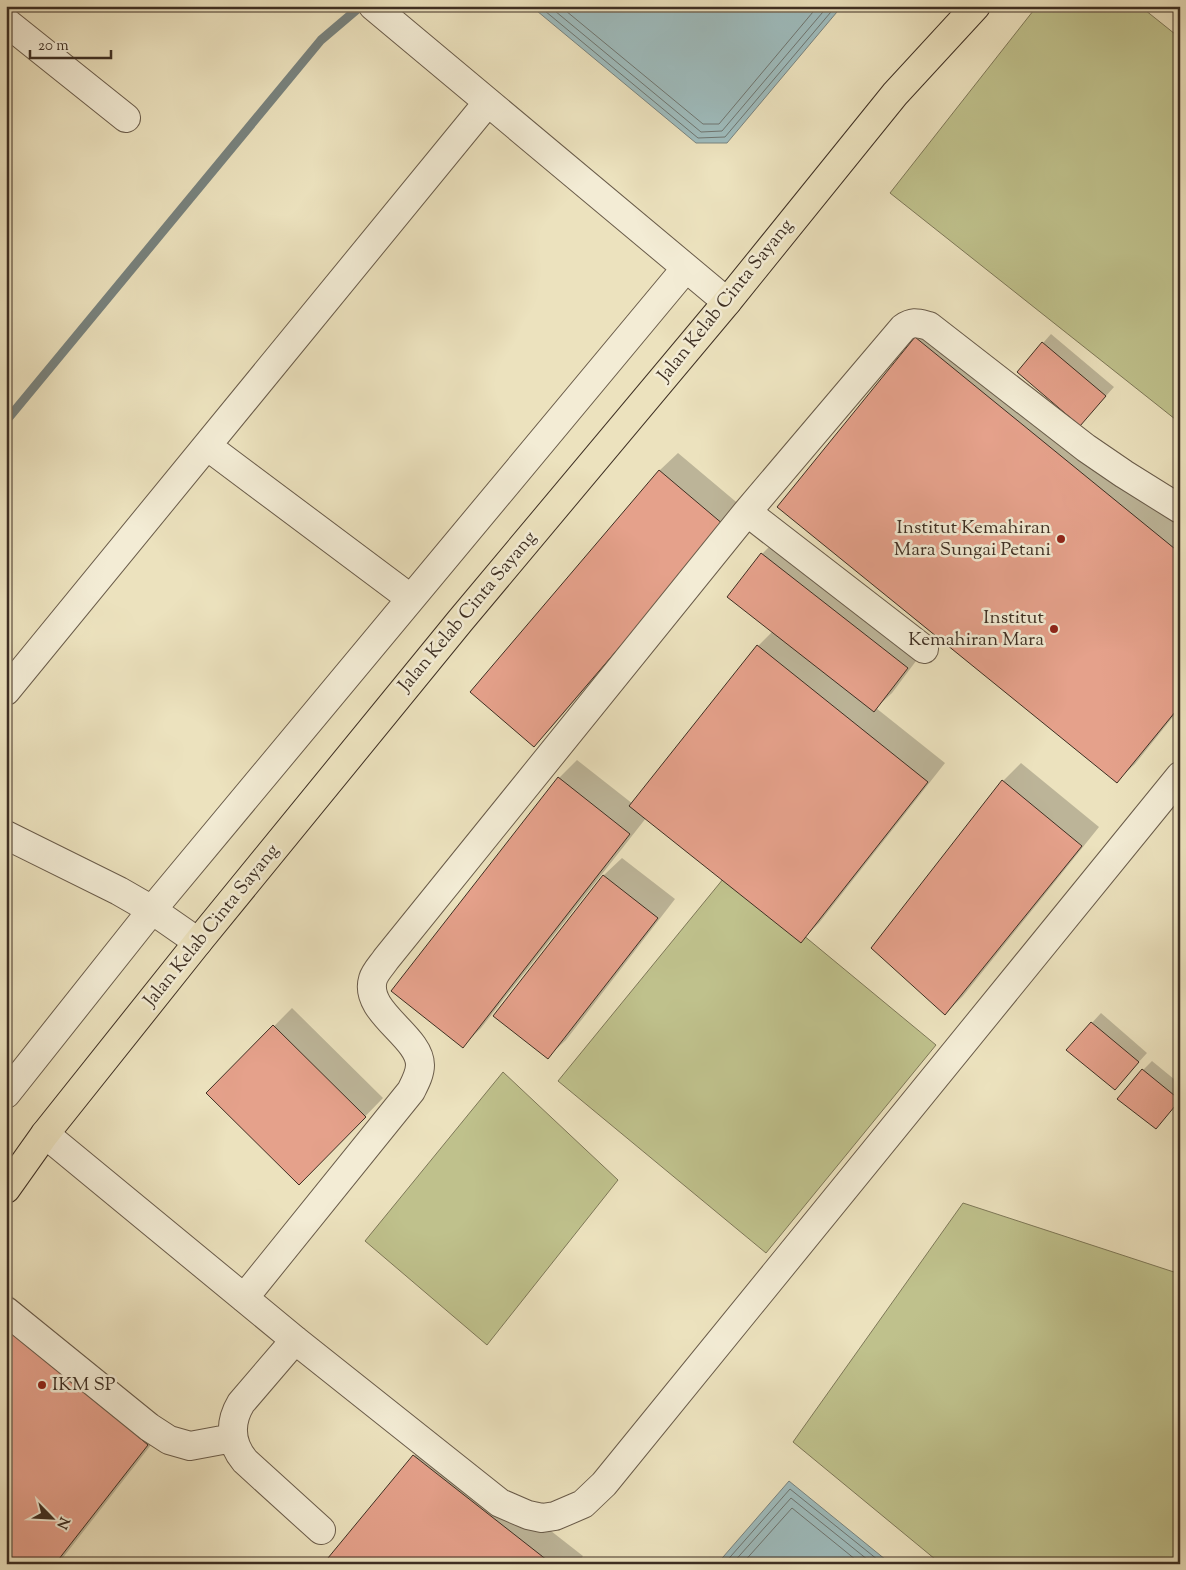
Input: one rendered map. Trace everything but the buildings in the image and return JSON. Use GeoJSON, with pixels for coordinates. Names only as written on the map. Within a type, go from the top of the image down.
{"type":"FeatureCollection","features":[{"type":"Feature","properties":{"kind":"main road","name":"Jalan Kelab Cinta Sayang"},"geometry":{"type":"LineString","coordinates":[[896,94],[952,6]]}},
{"type":"Feature","properties":{"kind":"main road","name":"Jalan Kelab Cinta Sayang"},"geometry":{"type":"LineString","coordinates":[[6,1189],[45,1134],[198,942],[460,621],[726,302],[896,94],[976,6]]}},
{"type":"Feature","properties":{"kind":"main road","name":"Jalan Kelab Cinta Sayang"},"geometry":{"type":"LineString","coordinates":[[6,1176],[45,1134]]}},
{"type":"Feature","properties":{"kind":"street"},"geometry":{"type":"LineString","coordinates":[[373,6],[726,302]]}},
{"type":"Feature","properties":{"kind":"street"},"geometry":{"type":"LineString","coordinates":[[6,22],[126,118]]}},
{"type":"Feature","properties":{"kind":"street"},"geometry":{"type":"LineString","coordinates":[[6,691],[488,102]]}},
{"type":"Feature","properties":{"kind":"street"},"geometry":{"type":"LineString","coordinates":[[6,1094],[152,910],[686,268]]}},
{"type":"Feature","properties":{"kind":"street"},"geometry":{"type":"LineString","coordinates":[[244,1298],[411,1090],[417,1077],[420,1064],[417,1054],[413,1046],[382,1011],[372,994],[373,978],[392,951],[747,512],[902,328],[910,323],[929,326],[1086,448],[1180,509]]}},
{"type":"Feature","properties":{"kind":"street"},"geometry":{"type":"LineString","coordinates":[[207,446],[410,598]]}},
{"type":"Feature","properties":{"kind":"street"},"geometry":{"type":"LineString","coordinates":[[747,512],[924,649]]}},
{"type":"Feature","properties":{"kind":"street"},"geometry":{"type":"LineString","coordinates":[[45,1134],[295,1340],[500,1503],[528,1515],[542,1518],[555,1516],[583,1504],[604,1484],[1180,776]]}},
{"type":"Feature","properties":{"kind":"street"},"geometry":{"type":"LineString","coordinates":[[6,835],[119,891],[152,910],[198,942]]}},
{"type":"Feature","properties":{"kind":"street"},"geometry":{"type":"LineString","coordinates":[[6,1311],[149,1427],[169,1440],[190,1446],[234,1438]]}},
{"type":"Feature","properties":{"kind":"street"},"geometry":{"type":"LineString","coordinates":[[295,1340],[241,1403],[235,1414],[233,1425],[234,1438],[237,1452],[245,1461],[321,1530]]}},
{"type":"Feature","properties":{"kind":"green space"},"geometry":{"type":"Polygon","coordinates":[[[1037,6],[1140,6],[1180,38],[1180,423],[890,193],[1037,6]]]}},
{"type":"Feature","properties":{"kind":"green space"},"geometry":{"type":"Polygon","coordinates":[[[728,873],[936,1045],[766,1253],[558,1081],[728,873]]]}},
{"type":"Feature","properties":{"kind":"green space"},"geometry":{"type":"Polygon","coordinates":[[[503,1072],[618,1180],[487,1345],[365,1241],[503,1072]]]}},
{"type":"Feature","properties":{"kind":"green space"},"geometry":{"type":"Polygon","coordinates":[[[963,1203],[1180,1274],[1180,1564],[941,1564],[793,1442],[963,1203]]]}},
{"type":"Feature","properties":{"kind":"water"},"geometry":{"type":"Polygon","coordinates":[[[531,6],[842,6],[727,143],[696,143],[531,6]]]}},
{"type":"Feature","properties":{"kind":"water"},"geometry":{"type":"Polygon","coordinates":[[[789,1481],[891,1564],[717,1564],[789,1481]]]}},
{"type":"Feature","properties":{"kind":"waterway"},"geometry":{"type":"LineString","coordinates":[[6,421],[321,40],[361,6]]}},
{"type":"Feature","properties":{"kind":"place","name":"Institut Kemahiran Mara Sungai Petani"},"geometry":{"type":"Point","coordinates":[1061,539]}},
{"type":"Feature","properties":{"kind":"place","name":"Institut Kemahiran Mara"},"geometry":{"type":"Point","coordinates":[1054,629]}},
{"type":"Feature","properties":{"kind":"place","name":"IKM SP"},"geometry":{"type":"Point","coordinates":[42,1385]}}]}
